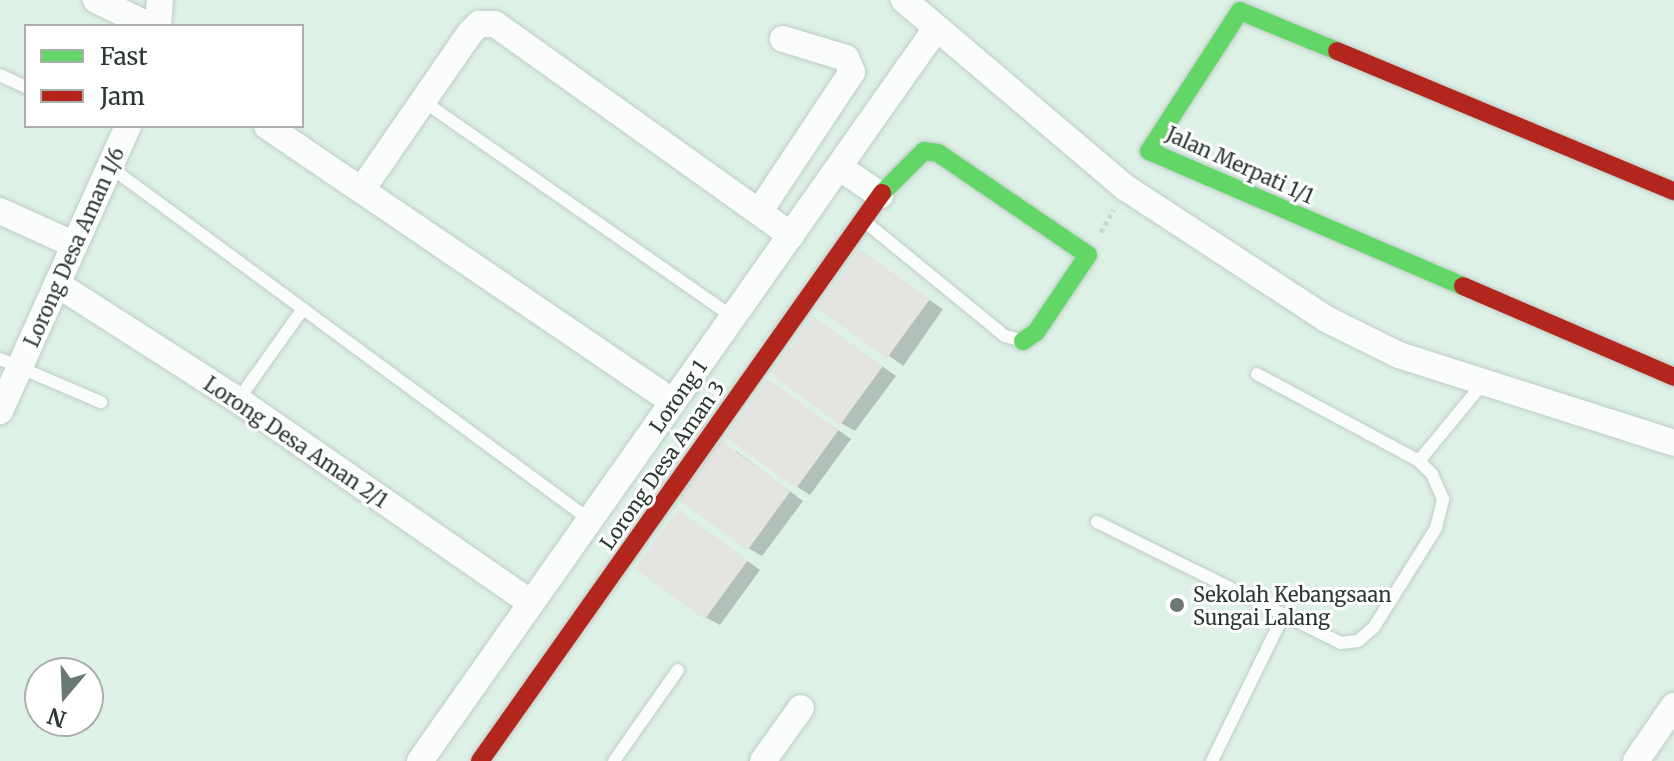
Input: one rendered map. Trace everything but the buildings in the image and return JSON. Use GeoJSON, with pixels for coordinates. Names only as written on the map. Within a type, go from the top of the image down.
{"type":"FeatureCollection","features":[{"type":"Feature","properties":{"kind":"street"},"geometry":{"type":"LineString","coordinates":[[96,0],[146,24]]}},
{"type":"Feature","properties":{"kind":"street"},"geometry":{"type":"LineString","coordinates":[[158,24],[160,0]]}},
{"type":"Feature","properties":{"kind":"street"},"geometry":{"type":"LineString","coordinates":[[904,0],[935,30],[1126,188],[1362,339],[1483,383],[1674,443]]}},
{"type":"Feature","properties":{"kind":"street","name":"Jalan Merpati 1/1"},"geometry":{"type":"LineString","coordinates":[[1674,191],[1240,11],[1149,151],[1674,377]]}},
{"type":"Feature","properties":{"kind":"street"},"geometry":{"type":"LineString","coordinates":[[363,188],[470,33],[479,24],[495,24],[791,235]]}},
{"type":"Feature","properties":{"kind":"street","name":"Lorong 1"},"geometry":{"type":"LineString","coordinates":[[420,761],[935,30]]}},
{"type":"Feature","properties":{"kind":"street"},"geometry":{"type":"LineString","coordinates":[[759,212],[852,72],[846,58],[783,39]]}},
{"type":"Feature","properties":{"kind":"street","name":"Lorong Desa Aman 1/6"},"geometry":{"type":"LineString","coordinates":[[0,411],[10,363],[57,284],[110,167],[122,128]]}},
{"type":"Feature","properties":{"kind":"street"},"geometry":{"type":"LineString","coordinates":[[270,128],[363,188],[673,402]]}},
{"type":"Feature","properties":{"kind":"street","name":"Lorong Desa Aman 3"},"geometry":{"type":"LineString","coordinates":[[480,761],[862,220],[911,159],[924,151],[938,153],[1088,255]]}},
{"type":"Feature","properties":{"kind":"street"},"geometry":{"type":"LineString","coordinates":[[1126,188],[1149,151]]}},
{"type":"Feature","properties":{"kind":"street"},"geometry":{"type":"LineString","coordinates":[[839,167],[880,195]]}},
{"type":"Feature","properties":{"kind":"street"},"geometry":{"type":"LineString","coordinates":[[0,211],[75,245]]}},
{"type":"Feature","properties":{"kind":"street"},"geometry":{"type":"LineString","coordinates":[[1023,341],[1036,332],[1088,255]]}},
{"type":"Feature","properties":{"kind":"street","name":"Lorong Desa Aman 2/1"},"geometry":{"type":"LineString","coordinates":[[57,284],[238,400],[531,603]]}},
{"type":"Feature","properties":{"kind":"street"},"geometry":{"type":"LineString","coordinates":[[1636,761],[1674,706]]}},
{"type":"Feature","properties":{"kind":"street"},"geometry":{"type":"LineString","coordinates":[[763,761],[801,708]]}},
{"type":"Feature","properties":{"kind":"lane"},"geometry":{"type":"LineString","coordinates":[[0,75],[24,86]]}},
{"type":"Feature","properties":{"kind":"lane"},"geometry":{"type":"LineString","coordinates":[[423,101],[733,317]]}},
{"type":"Feature","properties":{"kind":"lane"},"geometry":{"type":"LineString","coordinates":[[110,167],[590,520]]}},
{"type":"Feature","properties":{"kind":"lane"},"geometry":{"type":"LineString","coordinates":[[862,220],[1005,336],[1023,341]]}},
{"type":"Feature","properties":{"kind":"lane"},"geometry":{"type":"LineString","coordinates":[[238,400],[303,309]]}},
{"type":"Feature","properties":{"kind":"lane"},"geometry":{"type":"LineString","coordinates":[[10,363],[101,402]]}},
{"type":"Feature","properties":{"kind":"lane"},"geometry":{"type":"LineString","coordinates":[[1097,522],[1341,643],[1358,641],[1374,627],[1436,528],[1443,499],[1432,474],[1419,461],[1257,374]]}},
{"type":"Feature","properties":{"kind":"lane"},"geometry":{"type":"LineString","coordinates":[[1419,461],[1483,383]]}},
{"type":"Feature","properties":{"kind":"lane"},"geometry":{"type":"LineString","coordinates":[[1212,761],[1284,614]]}},
{"type":"Feature","properties":{"kind":"lane"},"geometry":{"type":"LineString","coordinates":[[614,761],[678,670]]}},
{"type":"Feature","properties":{"kind":"path"},"geometry":{"type":"LineString","coordinates":[[1088,255],[1126,188]]}},
{"type":"Feature","properties":{"kind":"traffic: fast"},"geometry":{"type":"LineString","coordinates":[[1337,51],[1240,11],[1149,151],[1463,286]]}},
{"type":"Feature","properties":{"kind":"traffic: fast"},"geometry":{"type":"LineString","coordinates":[[882,193],[924,151],[938,153],[1088,255],[1036,332],[1023,341]]}},
{"type":"Feature","properties":{"kind":"traffic: jam"},"geometry":{"type":"LineString","coordinates":[[1337,51],[1674,191]]}},
{"type":"Feature","properties":{"kind":"traffic: jam"},"geometry":{"type":"LineString","coordinates":[[480,761],[882,193]]}},
{"type":"Feature","properties":{"kind":"traffic: jam"},"geometry":{"type":"LineString","coordinates":[[1463,286],[1674,377]]}},
{"type":"Feature","properties":{"kind":"place","name":"Sekolah Kebangsaan Sungai Lalang"},"geometry":{"type":"Point","coordinates":[1177,605]}}]}
